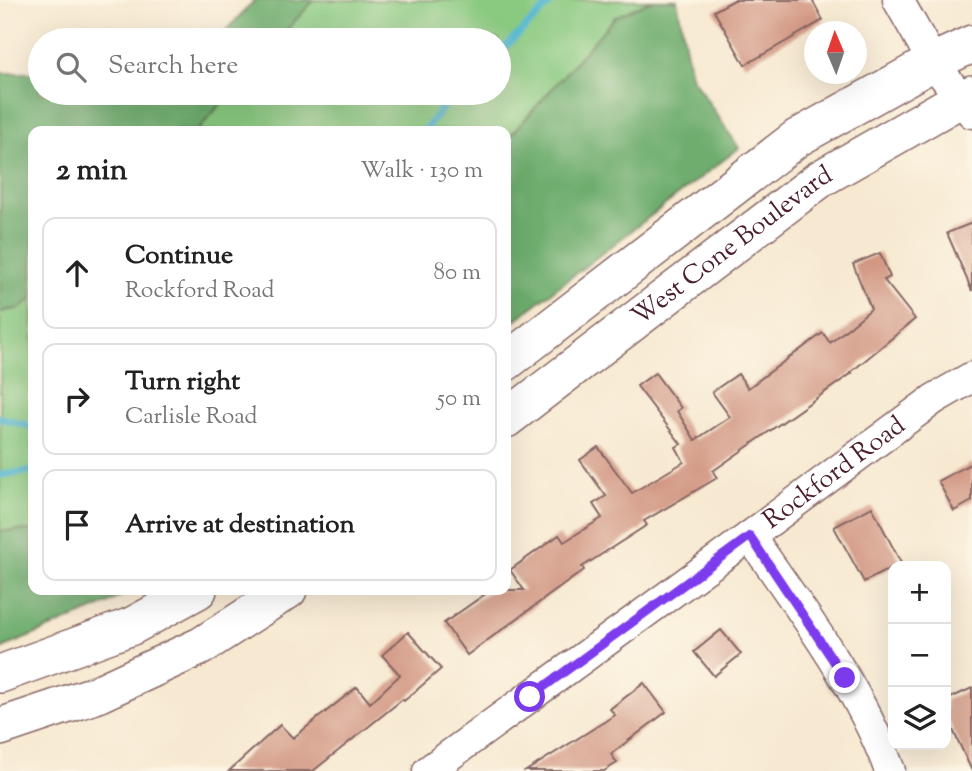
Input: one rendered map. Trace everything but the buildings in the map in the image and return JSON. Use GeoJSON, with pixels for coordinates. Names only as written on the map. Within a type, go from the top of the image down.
{"type":"FeatureCollection","features":[{"type":"Feature","properties":{"kind":"main road","name":"West Cone Boulevard"},"geometry":{"type":"LineString","coordinates":[[511,358],[797,138],[933,62],[972,44]]}},
{"type":"Feature","properties":{"kind":"main road","name":"West Cone Boulevard"},"geometry":{"type":"LineString","coordinates":[[511,415],[820,179],[968,102]]}},
{"type":"Feature","properties":{"kind":"main road"},"geometry":{"type":"LineString","coordinates":[[0,674],[132,626],[189,595]]}},
{"type":"Feature","properties":{"kind":"main road"},"geometry":{"type":"LineString","coordinates":[[0,727],[95,695],[201,646],[280,595]]}},
{"type":"Feature","properties":{"kind":"street"},"geometry":{"type":"LineString","coordinates":[[898,0],[933,62],[968,102]]}},
{"type":"Feature","properties":{"kind":"street","name":"Rockford Road"},"geometry":{"type":"LineString","coordinates":[[446,766],[934,399],[972,377]]}},
{"type":"Feature","properties":{"kind":"street"},"geometry":{"type":"LineString","coordinates":[[750,536],[845,678],[883,750],[890,771]]}},
{"type":"Feature","properties":{"kind":"green space"},"geometry":{"type":"Polygon","coordinates":[[[255,0],[314,0],[288,28],[228,28],[255,0]]]}},
{"type":"Feature","properties":{"kind":"green space"},"geometry":{"type":"Polygon","coordinates":[[[314,0],[652,0],[615,17],[511,135],[511,126],[201,126],[220,105],[511,105],[511,28],[288,28],[314,0]]]}},
{"type":"Feature","properties":{"kind":"green space"},"geometry":{"type":"Polygon","coordinates":[[[652,0],[677,0],[691,76],[739,148],[511,323],[511,135],[615,17],[652,0]]]}},
{"type":"Feature","properties":{"kind":"green space"},"geometry":{"type":"Polygon","coordinates":[[[0,73],[28,73],[28,105],[220,105],[201,126],[28,126],[28,302],[20,308],[0,312],[0,73]]]}},
{"type":"Feature","properties":{"kind":"green space"},"geometry":{"type":"Polygon","coordinates":[[[28,302],[28,530],[0,531],[0,312],[20,308],[28,302]]]}},
{"type":"Feature","properties":{"kind":"green space"},"geometry":{"type":"Polygon","coordinates":[[[28,530],[28,595],[123,595],[0,649],[0,531],[28,530]]]}},
{"type":"Feature","properties":{"kind":"waterway"},"geometry":{"type":"LineString","coordinates":[[511,41],[554,0]]}},
{"type":"Feature","properties":{"kind":"waterway"},"geometry":{"type":"LineString","coordinates":[[428,126],[445,105]]}},
{"type":"Feature","properties":{"kind":"waterway"},"geometry":{"type":"LineString","coordinates":[[0,418],[28,426]]}},
{"type":"Feature","properties":{"kind":"waterway"},"geometry":{"type":"LineString","coordinates":[[0,475],[28,472]]}},
{"type":"Feature","properties":{"kind":"route"},"geometry":{"type":"LineString","coordinates":[[530,697],[750,536],[845,678]]}}]}
